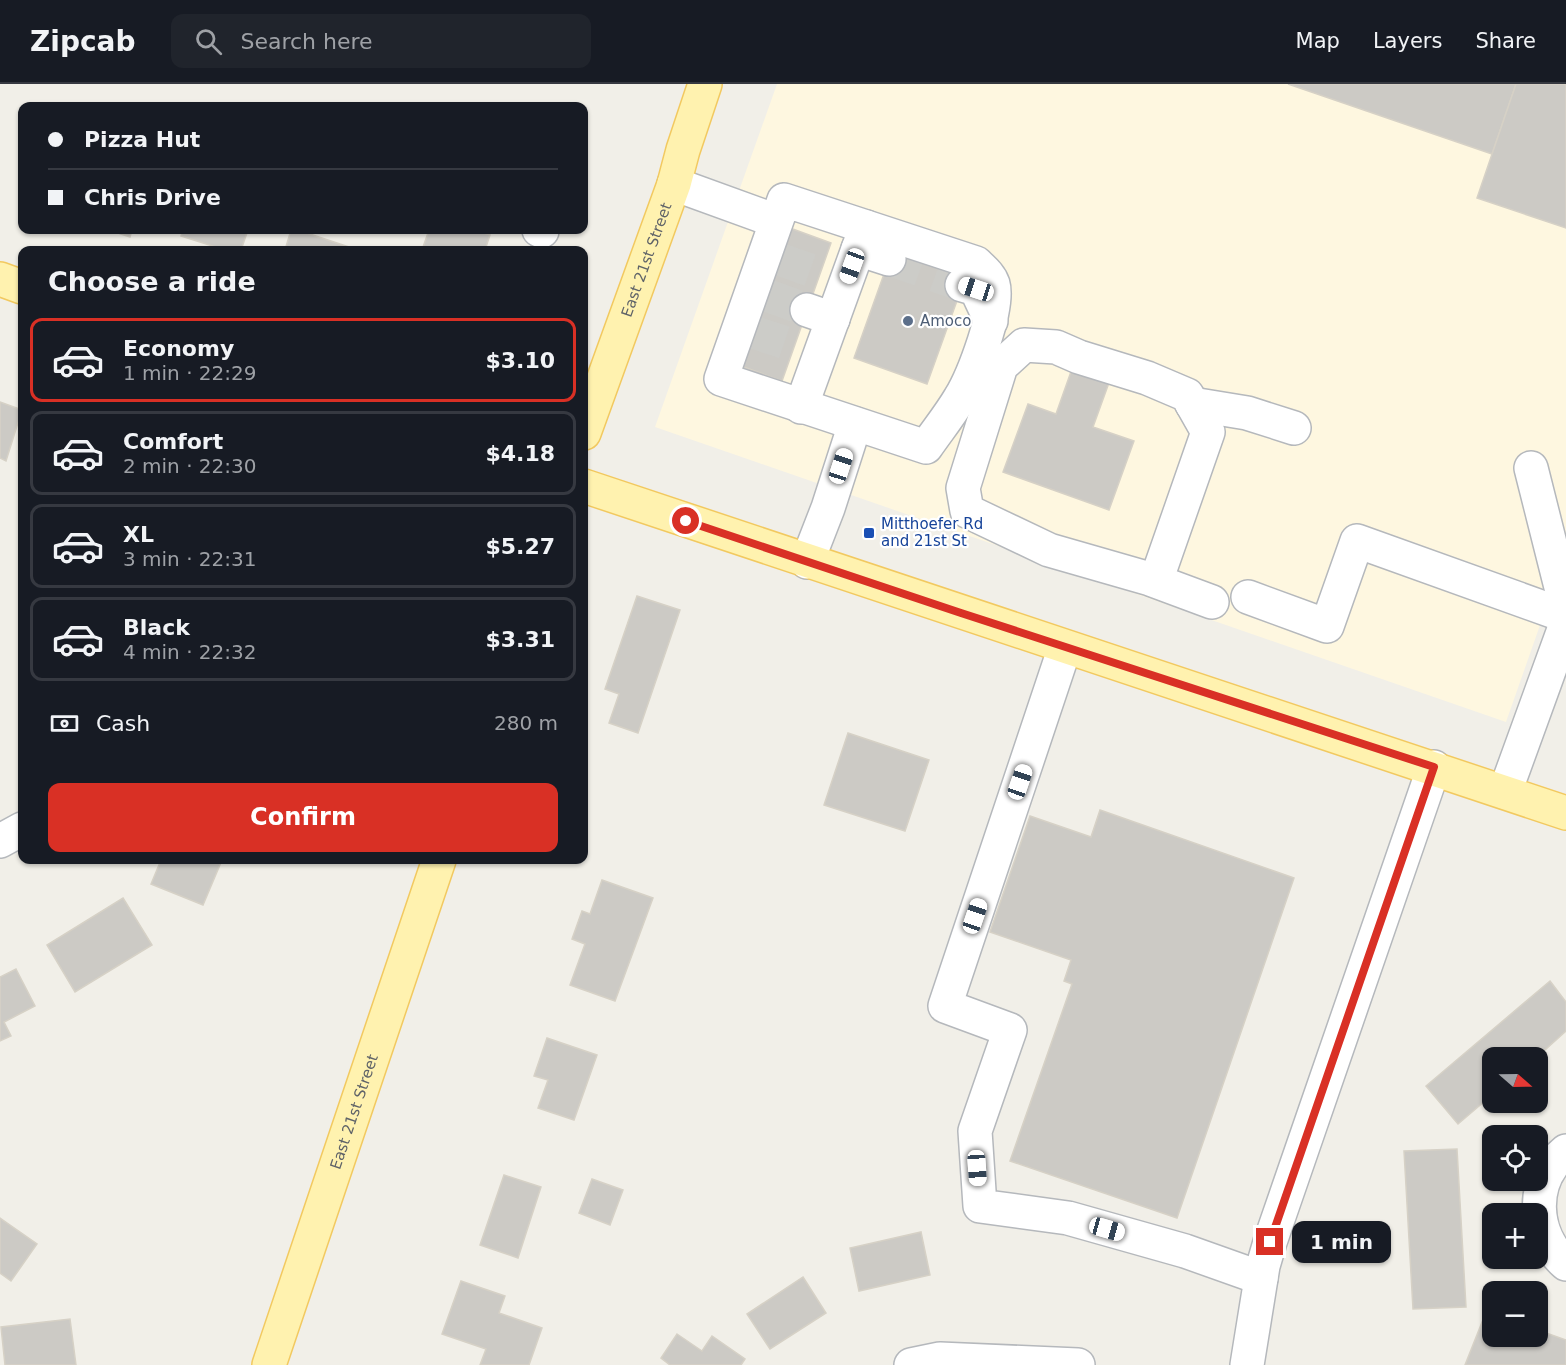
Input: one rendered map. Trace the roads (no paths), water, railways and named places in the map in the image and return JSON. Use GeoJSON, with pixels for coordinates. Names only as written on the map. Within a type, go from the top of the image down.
{"type":"FeatureCollection","features":[{"type":"Feature","properties":{"kind":"main road","name":"East 21st Street"},"geometry":{"type":"LineString","coordinates":[[588,422],[674,184],[705,84]]}},
{"type":"Feature","properties":{"kind":"main road"},"geometry":{"type":"LineString","coordinates":[[0,279],[18,286]]}},
{"type":"Feature","properties":{"kind":"main road"},"geometry":{"type":"LineString","coordinates":[[588,487],[807,562],[1434,767],[1566,813]]}},
{"type":"Feature","properties":{"kind":"main road","name":"East 21st Street"},"geometry":{"type":"LineString","coordinates":[[269,1365],[438,864]]}},
{"type":"Feature","properties":{"kind":"street"},"geometry":{"type":"LineString","coordinates":[[674,184],[776,221]]}},
{"type":"Feature","properties":{"kind":"street"},"geometry":{"type":"LineString","coordinates":[[862,238],[976,262],[991,277],[994,287],[991,321],[961,396],[926,447],[721,379],[746,329],[771,257],[776,221],[784,200],[862,238],[889,260]]}},
{"type":"Feature","properties":{"kind":"street"},"geometry":{"type":"LineString","coordinates":[[801,407],[807,351],[833,278],[862,238]]}},
{"type":"Feature","properties":{"kind":"street"},"geometry":{"type":"LineString","coordinates":[[962,285],[976,289],[991,321]]}},
{"type":"Feature","properties":{"kind":"street"},"geometry":{"type":"LineString","coordinates":[[1156,581],[1208,432],[1187,395],[1147,378],[1079,357],[1056,347],[1024,345],[1001,366],[963,488],[967,511],[1049,550],[1156,581],[1212,602]]}},
{"type":"Feature","properties":{"kind":"street"},"geometry":{"type":"LineString","coordinates":[[1192,404],[1247,413],[1294,428]]}},
{"type":"Feature","properties":{"kind":"street"},"geometry":{"type":"LineString","coordinates":[[807,562],[828,508],[855,424]]}},
{"type":"Feature","properties":{"kind":"street"},"geometry":{"type":"LineString","coordinates":[[1531,468],[1566,607]]}},
{"type":"Feature","properties":{"kind":"street"},"geometry":{"type":"LineString","coordinates":[[1248,597],[1327,626],[1357,541],[1566,616]]}},
{"type":"Feature","properties":{"kind":"street"},"geometry":{"type":"LineString","coordinates":[[1505,792],[1566,624]]}},
{"type":"Feature","properties":{"kind":"street"},"geometry":{"type":"LineString","coordinates":[[1065,647],[945,1006],[1010,1030],[975,1131],[980,1206],[1068,1218],[1185,1251],[1261,1278]]}},
{"type":"Feature","properties":{"kind":"street"},"geometry":{"type":"LineString","coordinates":[[1247,1365],[1261,1278],[1270,1242],[1434,767]]}},
{"type":"Feature","properties":{"kind":"street"},"geometry":{"type":"LineString","coordinates":[[0,841],[18,831]]}},
{"type":"Feature","properties":{"kind":"street"},"geometry":{"type":"LineString","coordinates":[[1566,1151],[1556,1161],[1544,1181],[1539,1214],[1550,1246],[1566,1264]]}},
{"type":"Feature","properties":{"kind":"street"},"geometry":{"type":"LineString","coordinates":[[911,1365],[940,1359],[956,1359],[1078,1365]]}},
{"type":"Feature","properties":{"kind":"tunnel"},"geometry":{"type":"LineString","coordinates":[[779,259],[821,274]]}},
{"type":"Feature","properties":{"kind":"tunnel"},"geometry":{"type":"LineString","coordinates":[[889,259],[962,285]]}},
{"type":"Feature","properties":{"kind":"tunnel"},"geometry":{"type":"LineString","coordinates":[[766,295],[807,310]]}},
{"type":"Feature","properties":{"kind":"tunnel"},"geometry":{"type":"LineString","coordinates":[[753,332],[795,346]]}},
{"type":"Feature","properties":{"kind":"place","name":"Amoco"},"geometry":{"type":"Point","coordinates":[908,321]}},
{"type":"Feature","properties":{"kind":"place","name":"Mitthoefer Rd and 21st St"},"geometry":{"type":"Point","coordinates":[869,533]}}]}
